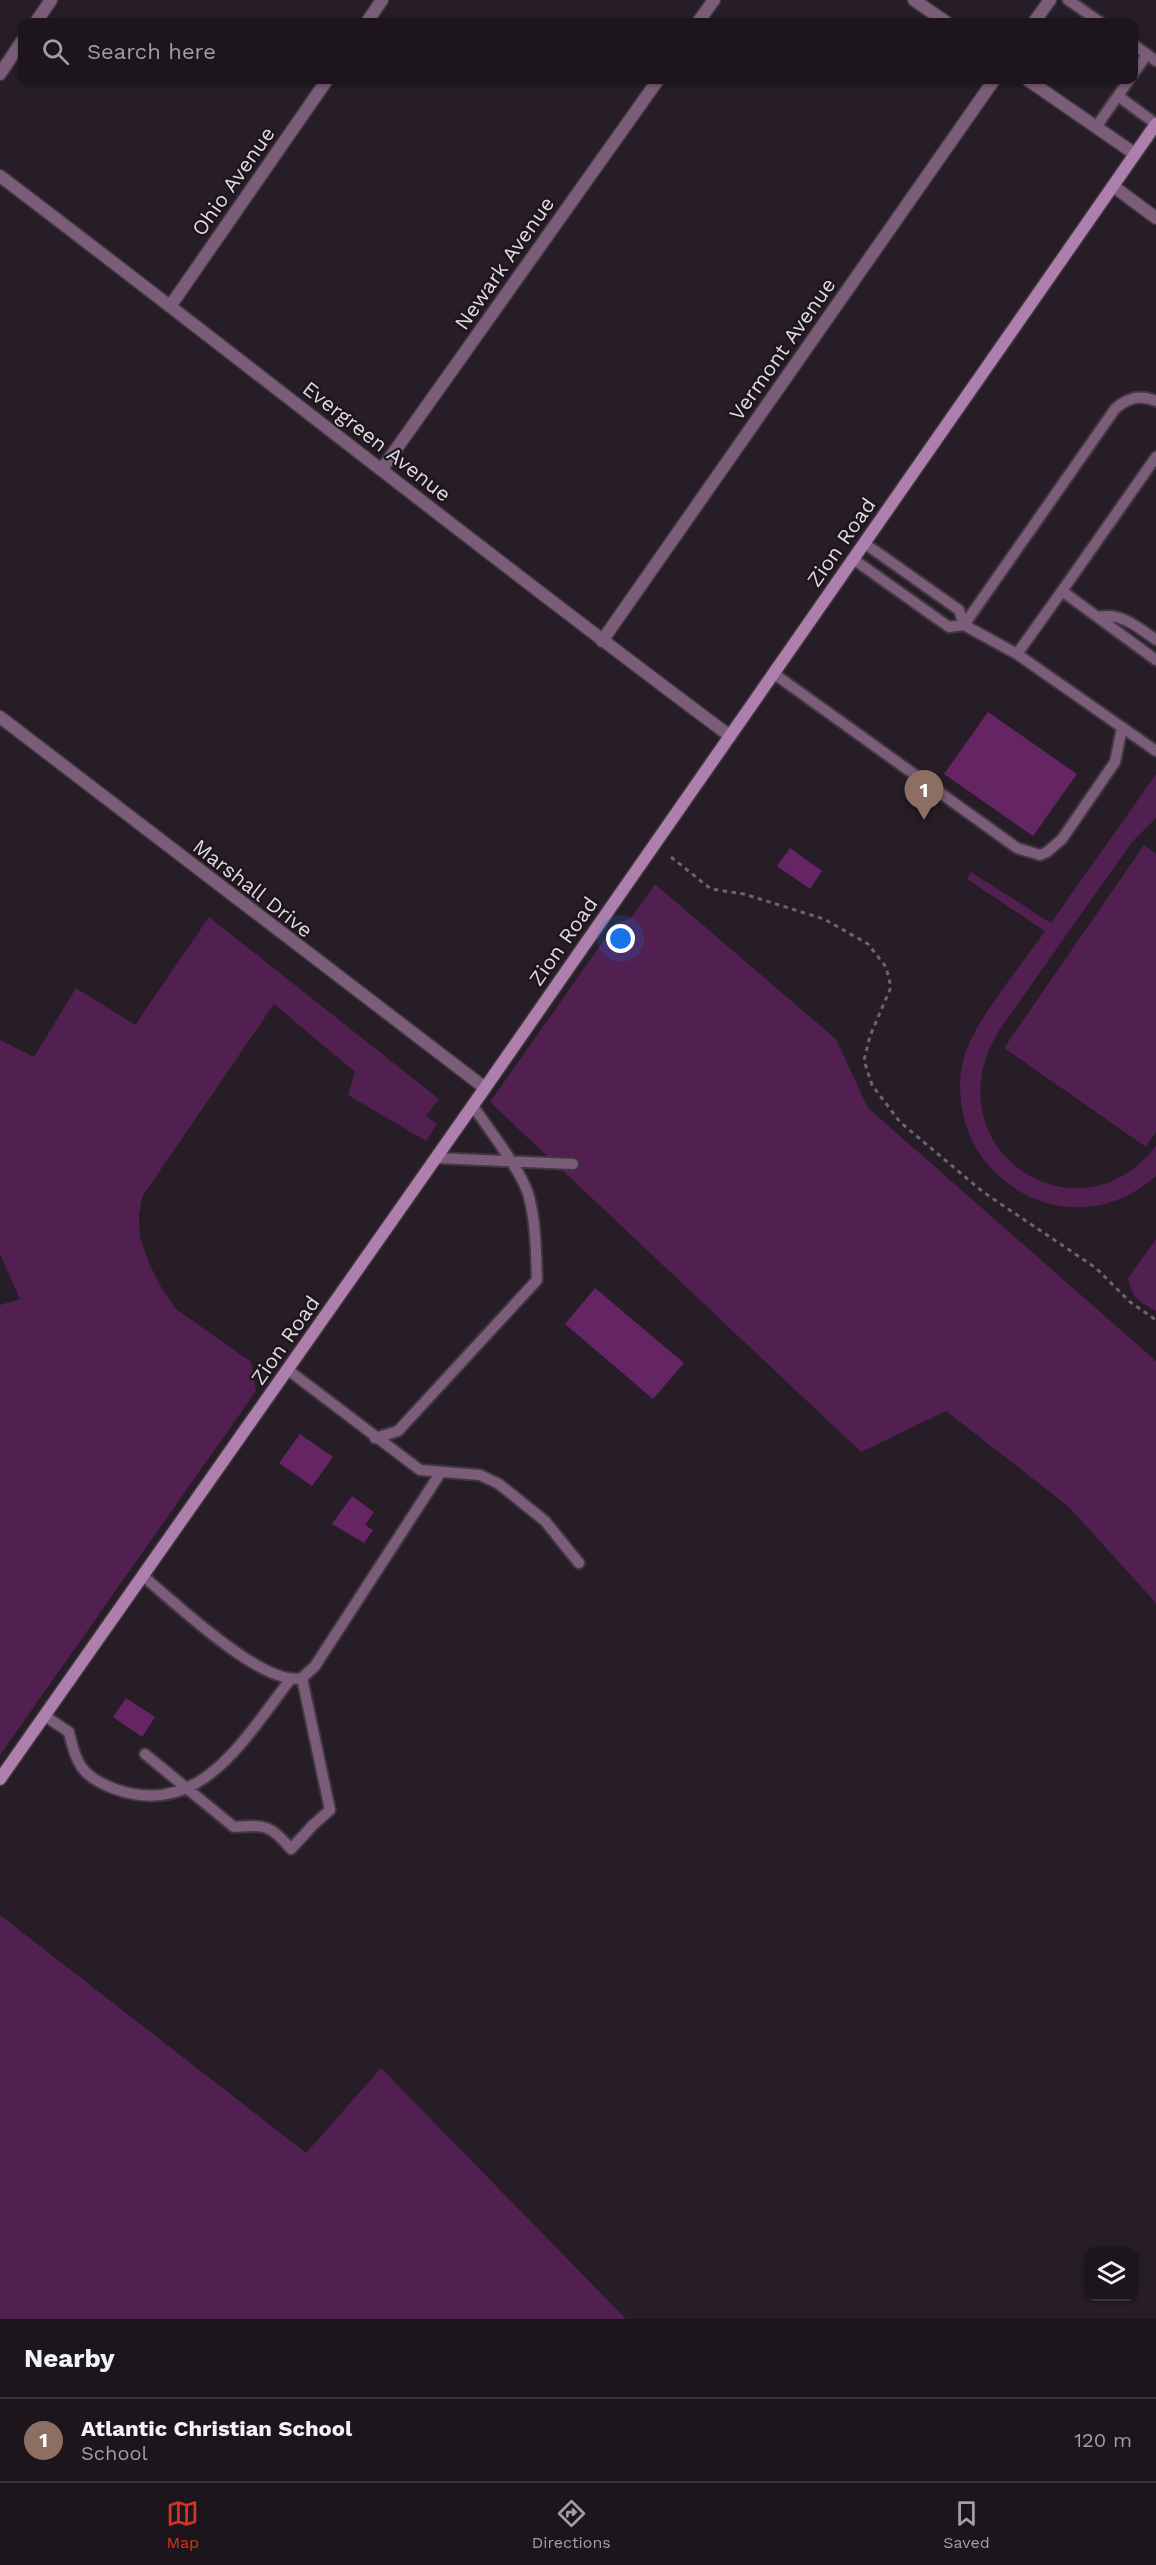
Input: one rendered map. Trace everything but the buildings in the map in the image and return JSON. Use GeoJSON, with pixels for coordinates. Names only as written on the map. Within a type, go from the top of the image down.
{"type":"FeatureCollection","features":[{"type":"Feature","properties":{"kind":"street"},"geometry":{"type":"LineString","coordinates":[[39,18],[51,0]]}},
{"type":"Feature","properties":{"kind":"street"},"geometry":{"type":"LineString","coordinates":[[370,18],[382,0]]}},
{"type":"Feature","properties":{"kind":"street"},"geometry":{"type":"LineString","coordinates":[[701,18],[714,0]]}},
{"type":"Feature","properties":{"kind":"street"},"geometry":{"type":"LineString","coordinates":[[914,0],[940,18]]}},
{"type":"Feature","properties":{"kind":"street"},"geometry":{"type":"LineString","coordinates":[[1037,18],[1050,0]]}},
{"type":"Feature","properties":{"kind":"street"},"geometry":{"type":"LineString","coordinates":[[0,74],[18,47]]}},
{"type":"Feature","properties":{"kind":"street","name":"Ohio Avenue"},"geometry":{"type":"LineString","coordinates":[[171,305],[324,84]]}},
{"type":"Feature","properties":{"kind":"street","name":"Newark Avenue"},"geometry":{"type":"LineString","coordinates":[[382,469],[655,84]]}},
{"type":"Feature","properties":{"kind":"street","name":"Vermont Avenue"},"geometry":{"type":"LineString","coordinates":[[602,641],[991,84]]}},
{"type":"Feature","properties":{"kind":"street"},"geometry":{"type":"LineString","coordinates":[[1038,84],[1135,154]]}},
{"type":"Feature","properties":{"kind":"street","name":"Zion Road"},"geometry":{"type":"LineString","coordinates":[[0,1779],[473,1106],[1156,124]]}},
{"type":"Feature","properties":{"kind":"street","name":"Evergreen Avenue"},"geometry":{"type":"LineString","coordinates":[[0,176],[171,305],[602,641],[730,736]]}},
{"type":"Feature","properties":{"kind":"street"},"geometry":{"type":"LineString","coordinates":[[1113,186],[1156,218]]}},
{"type":"Feature","properties":{"kind":"street","name":"Marshall Drive"},"geometry":{"type":"LineString","coordinates":[[0,717],[485,1088]]}},
{"type":"Feature","properties":{"kind":"lane"},"geometry":{"type":"LineString","coordinates":[[1068,0],[1094,18]]}},
{"type":"Feature","properties":{"kind":"lane"},"geometry":{"type":"LineString","coordinates":[[1138,48],[1151,58],[1138,69]]}},
{"type":"Feature","properties":{"kind":"lane"},"geometry":{"type":"LineString","coordinates":[[1096,127],[1126,84]]}},
{"type":"Feature","properties":{"kind":"lane"},"geometry":{"type":"LineString","coordinates":[[1118,96],[1156,124]]}},
{"type":"Feature","properties":{"kind":"lane"},"geometry":{"type":"LineString","coordinates":[[964,625],[1114,409],[1127,400],[1137,397],[1156,401]]}},
{"type":"Feature","properties":{"kind":"lane"},"geometry":{"type":"LineString","coordinates":[[1017,654],[1156,456]]}},
{"type":"Feature","properties":{"kind":"lane"},"geometry":{"type":"LineString","coordinates":[[864,543],[959,610],[964,625]]}},
{"type":"Feature","properties":{"kind":"lane"},"geometry":{"type":"LineString","coordinates":[[853,559],[949,627],[964,625],[1017,654],[1156,751]]}},
{"type":"Feature","properties":{"kind":"lane"},"geometry":{"type":"LineString","coordinates":[[1062,591],[1156,660]]}},
{"type":"Feature","properties":{"kind":"lane"},"geometry":{"type":"LineString","coordinates":[[1099,617],[1114,616],[1124,619],[1156,640]]}},
{"type":"Feature","properties":{"kind":"lane"},"geometry":{"type":"LineString","coordinates":[[773,673],[1017,848],[1034,855],[1047,852],[1062,839],[1115,762],[1119,753],[1122,728]]}},
{"type":"Feature","properties":{"kind":"lane"},"geometry":{"type":"LineString","coordinates":[[375,1438],[398,1431],[537,1280],[536,1242],[529,1196],[473,1106]]}},
{"type":"Feature","properties":{"kind":"lane"},"geometry":{"type":"LineString","coordinates":[[436,1158],[573,1164]]}},
{"type":"Feature","properties":{"kind":"lane"},"geometry":{"type":"LineString","coordinates":[[288,1370],[420,1470],[480,1475],[499,1484],[545,1521],[579,1563]]}},
{"type":"Feature","properties":{"kind":"lane"},"geometry":{"type":"LineString","coordinates":[[45,1716],[69,1732],[78,1764],[100,1783],[136,1794],[172,1794],[189,1789],[203,1781],[227,1761],[296,1679],[315,1666],[441,1472]]}},
{"type":"Feature","properties":{"kind":"lane"},"geometry":{"type":"LineString","coordinates":[[142,1576],[246,1659],[267,1672],[296,1679]]}},
{"type":"Feature","properties":{"kind":"lane"},"geometry":{"type":"LineString","coordinates":[[145,1755],[234,1827],[271,1828],[291,1849],[330,1810],[296,1679]]}},
{"type":"Feature","properties":{"kind":"path"},"geometry":{"type":"LineString","coordinates":[[671,857],[711,888],[744,894],[824,919],[868,944],[886,967],[891,987],[870,1036],[864,1060],[872,1085],[900,1122],[983,1192],[1096,1268],[1130,1302],[1156,1320]]}},
{"type":"Feature","properties":{"kind":"shaded area"},"geometry":{"type":"Polygon","coordinates":[[[1156,774],[1156,818],[1132,842],[1002,1026],[983,1069],[982,1109],[995,1143],[1020,1169],[1052,1185],[1087,1188],[1123,1176],[1156,1146],[1156,1176],[1122,1198],[1087,1207],[1052,1204],[1020,1191],[992,1170],[972,1140],[961,1105],[962,1065],[975,1032],[985,1014],[1045,931],[967,879],[971,872],[1051,923],[1156,774]]]}},
{"type":"Feature","properties":{"kind":"shaded area"},"geometry":{"type":"Polygon","coordinates":[[[1144,845],[1156,854],[1156,1132],[1146,1147],[1004,1048],[1144,845]]]}},
{"type":"Feature","properties":{"kind":"shaded area"},"geometry":{"type":"Polygon","coordinates":[[[655,884],[836,1039],[868,1108],[1156,1361],[1156,1603],[1068,1506],[946,1411],[861,1452],[490,1102],[616,923],[630,919],[655,884]]]}},
{"type":"Feature","properties":{"kind":"shaded area"},"geometry":{"type":"Polygon","coordinates":[[[209,917],[439,1099],[426,1116],[437,1124],[426,1141],[348,1095],[355,1072],[274,1004],[142,1197],[139,1215],[140,1237],[161,1287],[176,1309],[251,1362],[256,1391],[0,1755],[0,1305],[20,1299],[0,1254],[0,1040],[34,1057],[76,988],[135,1025],[209,917]]]}},
{"type":"Feature","properties":{"kind":"shaded area"},"geometry":{"type":"Polygon","coordinates":[[[1156,1239],[1156,1311],[1137,1299],[1128,1278],[1156,1239]]]}},
{"type":"Feature","properties":{"kind":"shaded area"},"geometry":{"type":"Polygon","coordinates":[[[0,1915],[306,2153],[381,2068],[626,2319],[0,2319],[0,1915]]]}},
{"type":"Feature","properties":{"kind":"place","name":"Atlantic Christian School"},"geometry":{"type":"Point","coordinates":[924,820]}}]}
